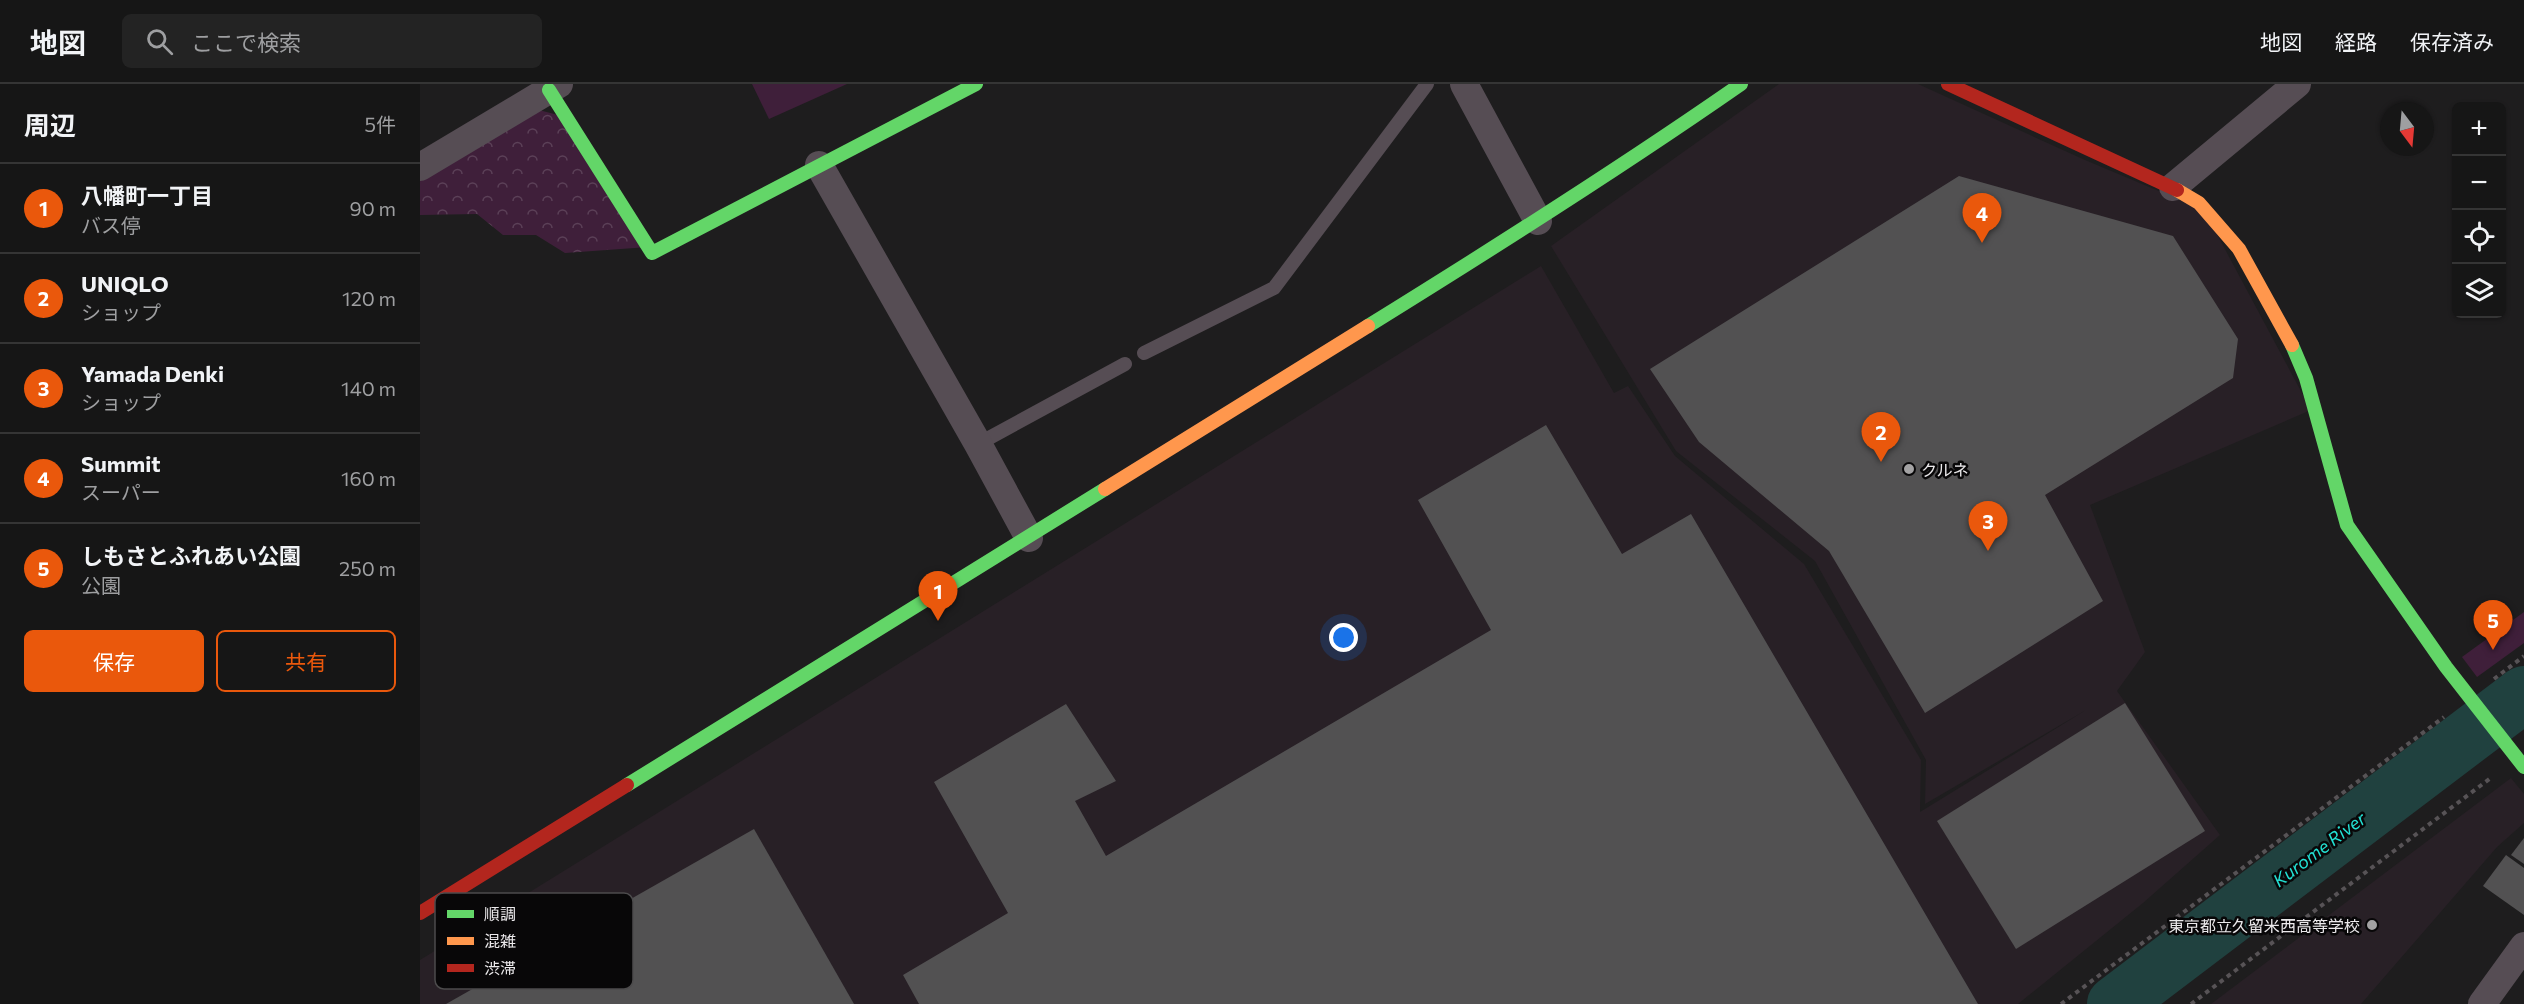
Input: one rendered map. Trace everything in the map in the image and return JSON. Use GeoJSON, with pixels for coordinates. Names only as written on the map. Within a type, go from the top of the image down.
{"type":"FeatureCollection","features":[{"type":"Feature","properties":{"kind":"street"},"geometry":{"type":"LineString","coordinates":[[420,167],[554,87],[652,253],[976,84]]}},
{"type":"Feature","properties":{"kind":"street"},"geometry":{"type":"LineString","coordinates":[[1464,84],[1538,221]]}},
{"type":"Feature","properties":{"kind":"street"},"geometry":{"type":"LineString","coordinates":[[452,893],[1538,221],[1645,152],[1741,84]]}},
{"type":"Feature","properties":{"kind":"street"},"geometry":{"type":"LineString","coordinates":[[1948,84],[2173,186],[2199,203],[2239,249],[2286,332],[2306,378],[2347,525],[2411,619],[2521,763]]}},
{"type":"Feature","properties":{"kind":"street"},"geometry":{"type":"LineString","coordinates":[[2173,186],[2297,84]]}},
{"type":"Feature","properties":{"kind":"street"},"geometry":{"type":"LineString","coordinates":[[819,165],[1029,538]]}},
{"type":"Feature","properties":{"kind":"street"},"geometry":{"type":"LineString","coordinates":[[420,913],[435,904]]}},
{"type":"Feature","properties":{"kind":"street"},"geometry":{"type":"LineString","coordinates":[[2482,1004],[2524,946]]}},
{"type":"Feature","properties":{"kind":"lane"},"geometry":{"type":"LineString","coordinates":[[1144,353],[1274,288],[1427,84]]}},
{"type":"Feature","properties":{"kind":"lane"},"geometry":{"type":"LineString","coordinates":[[978,444],[1125,364]]}},
{"type":"Feature","properties":{"kind":"path"},"geometry":{"type":"LineString","coordinates":[[2488,683],[2524,656]]}},
{"type":"Feature","properties":{"kind":"path"},"geometry":{"type":"LineString","coordinates":[[2061,1004],[2360,782],[2446,715]]}},
{"type":"Feature","properties":{"kind":"path"},"geometry":{"type":"LineString","coordinates":[[2190,1004],[2521,763]]}},
{"type":"Feature","properties":{"kind":"shaded area"},"geometry":{"type":"Polygon","coordinates":[[[1779,84],[1918,84],[2085,160],[2204,210],[2311,410],[2090,505],[2145,652],[2117,691],[2220,835],[2143,903],[2018,1004],[420,1004],[420,960],[435,951],[435,989],[633,989],[633,893],[528,893],[1541,266],[1614,393],[1628,386],[1675,456],[1804,564],[1921,760],[1920,812],[2086,710],[1925,804],[1926,760],[1815,561],[1676,451],[1551,246],[1779,84]]]}},
{"type":"Feature","properties":{"kind":"shaded area","name":"東京都立久留米西高等学校"},"geometry":{"type":"Polygon","coordinates":[[[2511,778],[2524,794],[2524,823],[2497,847],[2361,1004],[2211,1004],[2511,778]]]}},
{"type":"Feature","properties":{"kind":"green space"},"geometry":{"type":"Polygon","coordinates":[[[752,84],[847,84],[769,119],[752,84]]]}},
{"type":"Feature","properties":{"kind":"green space"},"geometry":{"type":"Polygon","coordinates":[[[523,106],[566,117],[648,247],[565,253],[536,235],[503,235],[477,214],[420,215],[420,167],[523,106]]]}},
{"type":"Feature","properties":{"kind":"green space"},"geometry":{"type":"Polygon","coordinates":[[[2524,612],[2524,643],[2477,677],[2462,657],[2524,612]]]}},
{"type":"Feature","properties":{"kind":"building","name":"クルネ"},"geometry":{"type":"Polygon","coordinates":[[[1959,176],[2173,236],[2238,339],[2233,378],[2045,495],[2103,601],[1925,713],[1829,551],[1699,442],[1650,369],[1959,176]]]}},
{"type":"Feature","properties":{"kind":"building"},"geometry":{"type":"Polygon","coordinates":[[[1546,425],[1622,554],[1691,514],[1978,1004],[919,1004],[903,975],[1008,913],[934,782],[1066,704],[1116,781],[1075,801],[1106,856],[1491,630],[1418,500],[1546,425]]]}},
{"type":"Feature","properties":{"kind":"building"},"geometry":{"type":"Polygon","coordinates":[[[2125,703],[2205,831],[2016,949],[1937,821],[2125,703]]]}},
{"type":"Feature","properties":{"kind":"building"},"geometry":{"type":"Polygon","coordinates":[[[754,829],[854,1004],[446,1004],[472,989],[633,989],[633,898],[754,829]]]}},
{"type":"Feature","properties":{"kind":"building"},"geometry":{"type":"Polygon","coordinates":[[[2524,838],[2524,864],[2511,855],[2524,838]]]}},
{"type":"Feature","properties":{"kind":"building"},"geometry":{"type":"Polygon","coordinates":[[[2506,855],[2524,868],[2524,915],[2483,886],[2506,855]]]}},
{"type":"Feature","properties":{"kind":"waterway","name":"Kurome River"},"geometry":{"type":"LineString","coordinates":[[2115,1004],[2524,694]]}},
{"type":"Feature","properties":{"kind":"traffic: fast"},"geometry":{"type":"LineString","coordinates":[[549,90],[652,253],[976,84]]}},
{"type":"Feature","properties":{"kind":"traffic: fast"},"geometry":{"type":"LineString","coordinates":[[1368,326],[1556,208],[1741,84]]}},
{"type":"Feature","properties":{"kind":"traffic: fast"},"geometry":{"type":"LineString","coordinates":[[2292,345],[2306,378],[2347,525],[2446,667],[2524,767]]}},
{"type":"Feature","properties":{"kind":"traffic: fast"},"geometry":{"type":"LineString","coordinates":[[627,785],[1105,489]]}},
{"type":"Feature","properties":{"kind":"traffic: slow"},"geometry":{"type":"LineString","coordinates":[[2177,190],[2199,203],[2239,249],[2292,345]]}},
{"type":"Feature","properties":{"kind":"traffic: slow"},"geometry":{"type":"LineString","coordinates":[[1105,489],[1368,326]]}},
{"type":"Feature","properties":{"kind":"traffic: jam"},"geometry":{"type":"LineString","coordinates":[[1948,84],[2177,190]]}},
{"type":"Feature","properties":{"kind":"traffic: jam"},"geometry":{"type":"LineString","coordinates":[[452,893],[627,785]]}},
{"type":"Feature","properties":{"kind":"traffic: jam"},"geometry":{"type":"LineString","coordinates":[[420,913],[435,904]]}},
{"type":"Feature","properties":{"kind":"place","name":"Summit"},"geometry":{"type":"Point","coordinates":[1982,243]}},
{"type":"Feature","properties":{"kind":"place","name":"UNIQLO"},"geometry":{"type":"Point","coordinates":[1881,462]}},
{"type":"Feature","properties":{"kind":"place","name":"クルネ"},"geometry":{"type":"Point","coordinates":[1909,469]}},
{"type":"Feature","properties":{"kind":"place","name":"Yamada Denki"},"geometry":{"type":"Point","coordinates":[1988,551]}},
{"type":"Feature","properties":{"kind":"place","name":"八幡町一丁目"},"geometry":{"type":"Point","coordinates":[938,621]}},
{"type":"Feature","properties":{"kind":"place","name":"しもさとふれあい公園"},"geometry":{"type":"Point","coordinates":[2493,650]}},
{"type":"Feature","properties":{"kind":"place","name":"東京都立久留米西高等学校"},"geometry":{"type":"Point","coordinates":[2372,925]}}]}
